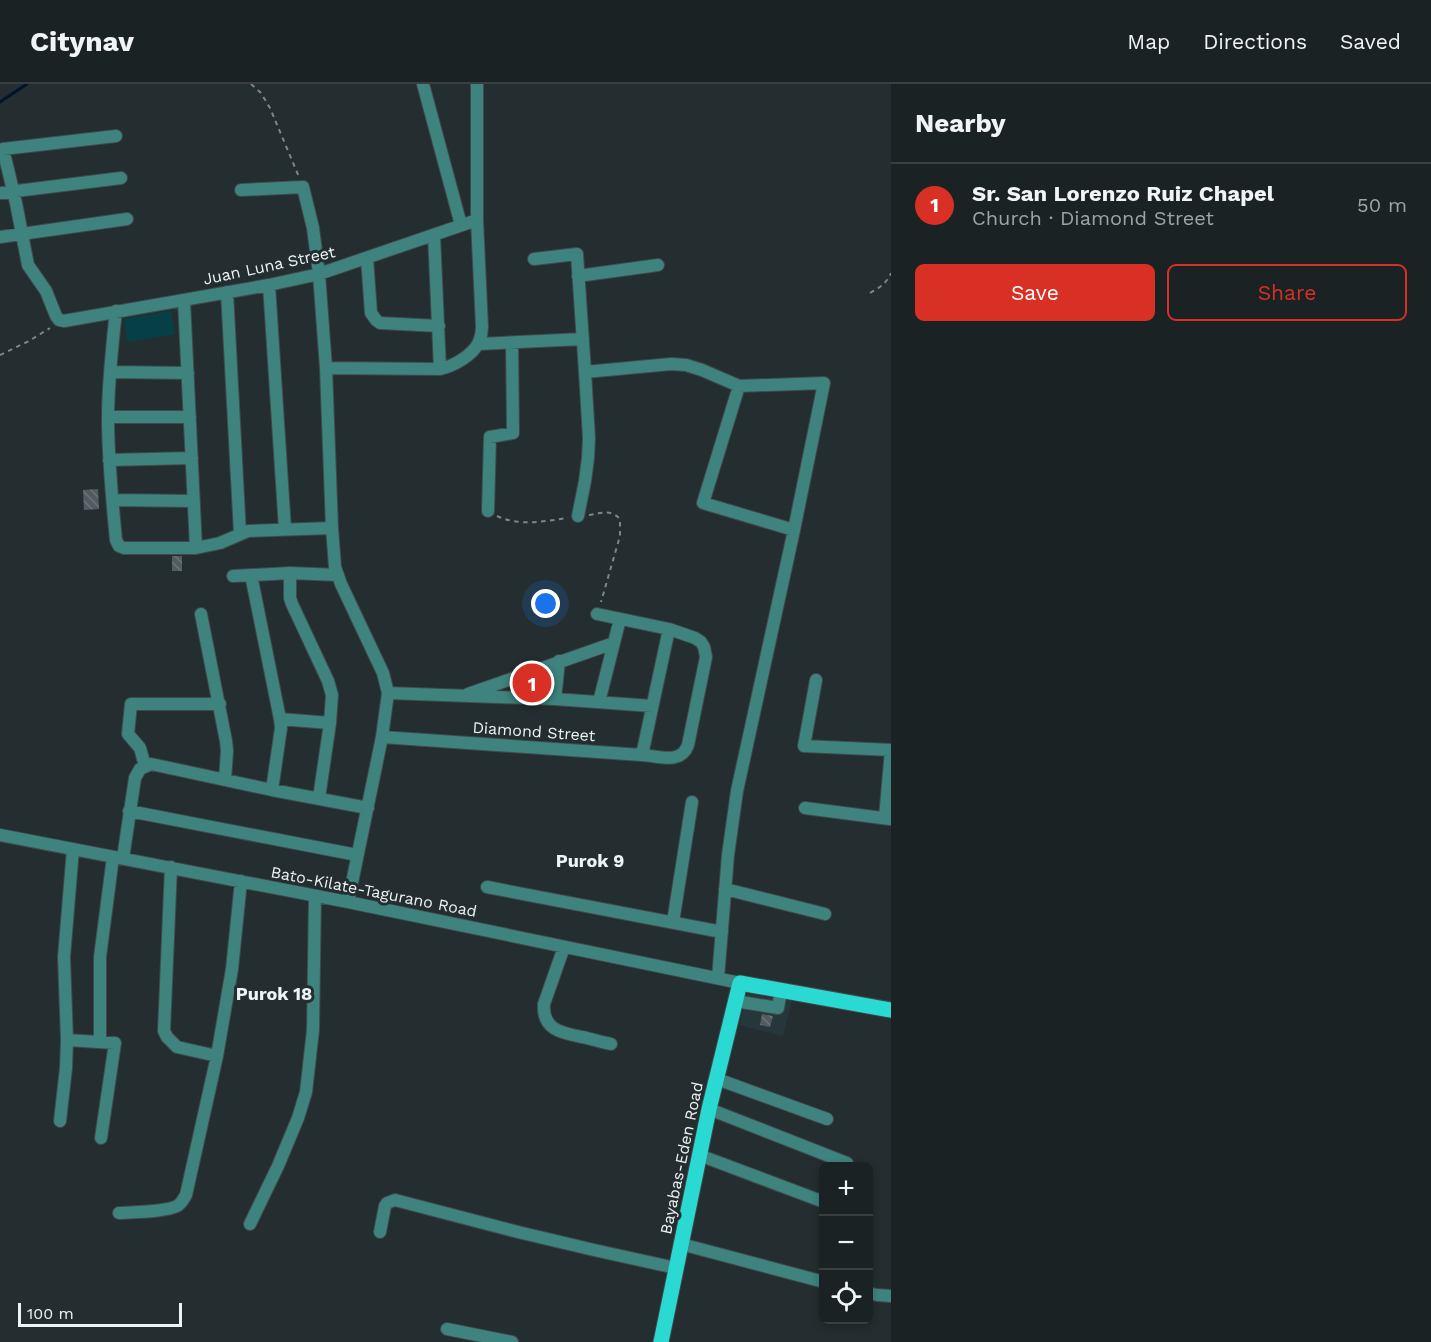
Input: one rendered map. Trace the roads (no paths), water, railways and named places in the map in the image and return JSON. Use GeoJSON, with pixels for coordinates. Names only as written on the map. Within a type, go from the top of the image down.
{"type":"FeatureCollection","features":[{"type":"Feature","properties":{"kind":"main road"},"geometry":{"type":"LineString","coordinates":[[740,983],[891,1010]]}},
{"type":"Feature","properties":{"kind":"main road","name":"Bayabas-Eden Road"},"geometry":{"type":"LineString","coordinates":[[661,1342],[709,1109],[740,983]]}},
{"type":"Feature","properties":{"kind":"street"},"geometry":{"type":"LineString","coordinates":[[423,84],[461,225]]}},
{"type":"Feature","properties":{"kind":"street"},"geometry":{"type":"LineString","coordinates":[[326,368],[449,368],[479,344],[482,327],[477,220],[477,84]]}},
{"type":"Feature","properties":{"kind":"street"},"geometry":{"type":"LineString","coordinates":[[22,234],[6,193],[3,149],[116,136]]}},
{"type":"Feature","properties":{"kind":"street"},"geometry":{"type":"LineString","coordinates":[[6,193],[122,178]]}},
{"type":"Feature","properties":{"kind":"street"},"geometry":{"type":"LineString","coordinates":[[241,190],[303,186],[313,228],[320,274],[334,558],[338,575],[383,673],[388,693],[382,737],[348,902]]}},
{"type":"Feature","properties":{"kind":"street"},"geometry":{"type":"LineString","coordinates":[[0,237],[127,219]]}},
{"type":"Feature","properties":{"kind":"street","name":"Juan Luna Street"},"geometry":{"type":"LineString","coordinates":[[22,234],[28,266],[42,283],[53,312],[59,320],[71,321],[320,274],[477,220]]}},
{"type":"Feature","properties":{"kind":"street"},"geometry":{"type":"LineString","coordinates":[[435,235],[440,369]]}},
{"type":"Feature","properties":{"kind":"street"},"geometry":{"type":"LineString","coordinates":[[534,259],[577,254],[588,458],[578,516]]}},
{"type":"Feature","properties":{"kind":"street"},"geometry":{"type":"LineString","coordinates":[[367,258],[371,313],[376,320],[385,324],[439,326]]}},
{"type":"Feature","properties":{"kind":"street"},"geometry":{"type":"LineString","coordinates":[[579,276],[658,265]]}},
{"type":"Feature","properties":{"kind":"street"},"geometry":{"type":"LineString","coordinates":[[269,285],[285,529]]}},
{"type":"Feature","properties":{"kind":"street"},"geometry":{"type":"LineString","coordinates":[[227,292],[240,534]]}},
{"type":"Feature","properties":{"kind":"street"},"geometry":{"type":"LineString","coordinates":[[184,300],[196,549]]}},
{"type":"Feature","properties":{"kind":"street"},"geometry":{"type":"LineString","coordinates":[[116,311],[108,417],[112,500],[118,546],[121,548],[196,549],[220,543],[248,531],[332,528]]}},
{"type":"Feature","properties":{"kind":"street"},"geometry":{"type":"LineString","coordinates":[[479,344],[583,339]]}},
{"type":"Feature","properties":{"kind":"street"},"geometry":{"type":"LineString","coordinates":[[488,511],[490,437],[513,433],[512,343]]}},
{"type":"Feature","properties":{"kind":"street"},"geometry":{"type":"LineString","coordinates":[[585,372],[671,364],[686,365],[702,370],[739,386],[824,383],[737,791],[731,829],[718,978]]}},
{"type":"Feature","properties":{"kind":"street"},"geometry":{"type":"LineString","coordinates":[[110,372],[188,373]]}},
{"type":"Feature","properties":{"kind":"street"},"geometry":{"type":"LineString","coordinates":[[739,386],[703,503],[794,530]]}},
{"type":"Feature","properties":{"kind":"street"},"geometry":{"type":"LineString","coordinates":[[108,417],[190,417]]}},
{"type":"Feature","properties":{"kind":"street"},"geometry":{"type":"LineString","coordinates":[[109,460],[192,458]]}},
{"type":"Feature","properties":{"kind":"street"},"geometry":{"type":"LineString","coordinates":[[112,500],[194,501]]}},
{"type":"Feature","properties":{"kind":"street"},"geometry":{"type":"LineString","coordinates":[[233,576],[290,573],[338,575]]}},
{"type":"Feature","properties":{"kind":"street"},"geometry":{"type":"LineString","coordinates":[[290,573],[292,604],[331,688],[332,695],[319,798]]}},
{"type":"Feature","properties":{"kind":"street"},"geometry":{"type":"LineString","coordinates":[[251,575],[280,719],[272,790]]}},
{"type":"Feature","properties":{"kind":"street"},"geometry":{"type":"LineString","coordinates":[[201,614],[220,704],[227,751],[225,780]]}},
{"type":"Feature","properties":{"kind":"street"},"geometry":{"type":"LineString","coordinates":[[597,614],[669,629],[642,755]]}},
{"type":"Feature","properties":{"kind":"street"},"geometry":{"type":"LineString","coordinates":[[599,702],[620,619]]}},
{"type":"Feature","properties":{"kind":"street","name":"Diamond Street"},"geometry":{"type":"LineString","coordinates":[[382,737],[676,758],[684,754],[688,745],[706,657],[701,642],[669,629]]}},
{"type":"Feature","properties":{"kind":"street"},"geometry":{"type":"LineString","coordinates":[[462,696],[614,643]]}},
{"type":"Feature","properties":{"kind":"street"},"geometry":{"type":"LineString","coordinates":[[555,699],[559,661]]}},
{"type":"Feature","properties":{"kind":"street"},"geometry":{"type":"LineString","coordinates":[[805,808],[888,818],[891,750],[804,746],[816,680]]}},
{"type":"Feature","properties":{"kind":"street"},"geometry":{"type":"LineString","coordinates":[[388,693],[555,699],[652,706]]}},
{"type":"Feature","properties":{"kind":"street"},"geometry":{"type":"LineString","coordinates":[[145,766],[140,748],[128,734],[131,704],[220,704]]}},
{"type":"Feature","properties":{"kind":"street"},"geometry":{"type":"LineString","coordinates":[[280,719],[330,723]]}},
{"type":"Feature","properties":{"kind":"street"},"geometry":{"type":"LineString","coordinates":[[100,1042],[100,957],[118,857],[135,778],[140,768],[151,764],[159,765],[368,808]]}},
{"type":"Feature","properties":{"kind":"street"},"geometry":{"type":"LineString","coordinates":[[674,922],[693,802]]}},
{"type":"Feature","properties":{"kind":"street"},"geometry":{"type":"LineString","coordinates":[[129,811],[357,855]]}},
{"type":"Feature","properties":{"kind":"street","name":"Bato-Kilate-Tagurano Road"},"geometry":{"type":"LineString","coordinates":[[0,835],[348,902],[740,983]]}},
{"type":"Feature","properties":{"kind":"street"},"geometry":{"type":"LineString","coordinates":[[60,1121],[67,1040],[64,957],[73,849]]}},
{"type":"Feature","properties":{"kind":"street"},"geometry":{"type":"LineString","coordinates":[[171,867],[164,1031],[177,1047],[217,1056]]}},
{"type":"Feature","properties":{"kind":"street"},"geometry":{"type":"LineString","coordinates":[[119,1213],[169,1209],[179,1205],[186,1195],[217,1056],[232,969],[241,881]]}},
{"type":"Feature","properties":{"kind":"street"},"geometry":{"type":"LineString","coordinates":[[487,887],[722,932]]}},
{"type":"Feature","properties":{"kind":"street"},"geometry":{"type":"LineString","coordinates":[[725,889],[825,914]]}},
{"type":"Feature","properties":{"kind":"street"},"geometry":{"type":"LineString","coordinates":[[250,1224],[278,1166],[306,1092],[313,1030],[315,896]]}},
{"type":"Feature","properties":{"kind":"street"},"geometry":{"type":"LineString","coordinates":[[564,947],[544,1004],[543,1012],[546,1021],[560,1033],[610,1044]]}},
{"type":"Feature","properties":{"kind":"street"},"geometry":{"type":"LineString","coordinates":[[735,1001],[778,1008],[782,990]]}},
{"type":"Feature","properties":{"kind":"street"},"geometry":{"type":"LineString","coordinates":[[67,1040],[115,1043],[101,1138]]}},
{"type":"Feature","properties":{"kind":"street"},"geometry":{"type":"LineString","coordinates":[[717,1079],[827,1119]]}},
{"type":"Feature","properties":{"kind":"street"},"geometry":{"type":"LineString","coordinates":[[709,1109],[847,1162]]}},
{"type":"Feature","properties":{"kind":"street"},"geometry":{"type":"LineString","coordinates":[[699,1155],[819,1200]]}},
{"type":"Feature","properties":{"kind":"street"},"geometry":{"type":"LineString","coordinates":[[380,1232],[385,1206],[395,1200],[518,1232],[676,1268]]}},
{"type":"Feature","properties":{"kind":"street"},"geometry":{"type":"LineString","coordinates":[[681,1244],[819,1281]]}},
{"type":"Feature","properties":{"kind":"street"},"geometry":{"type":"LineString","coordinates":[[873,1294],[891,1296]]}},
{"type":"Feature","properties":{"kind":"street"},"geometry":{"type":"LineString","coordinates":[[447,1329],[512,1342]]}},
{"type":"Feature","properties":{"kind":"waterway"},"geometry":{"type":"LineString","coordinates":[[0,102],[27,84]]}},
{"type":"Feature","properties":{"kind":"place","name":"Sr. San Lorenzo Ruiz Chapel"},"geometry":{"type":"Point","coordinates":[532,683]}},
{"type":"Feature","properties":{"kind":"district","name":"Purok 9"},"geometry":{"type":"Point","coordinates":[590,861]}},
{"type":"Feature","properties":{"kind":"district","name":"Purok 18"},"geometry":{"type":"Point","coordinates":[274,994]}}]}
